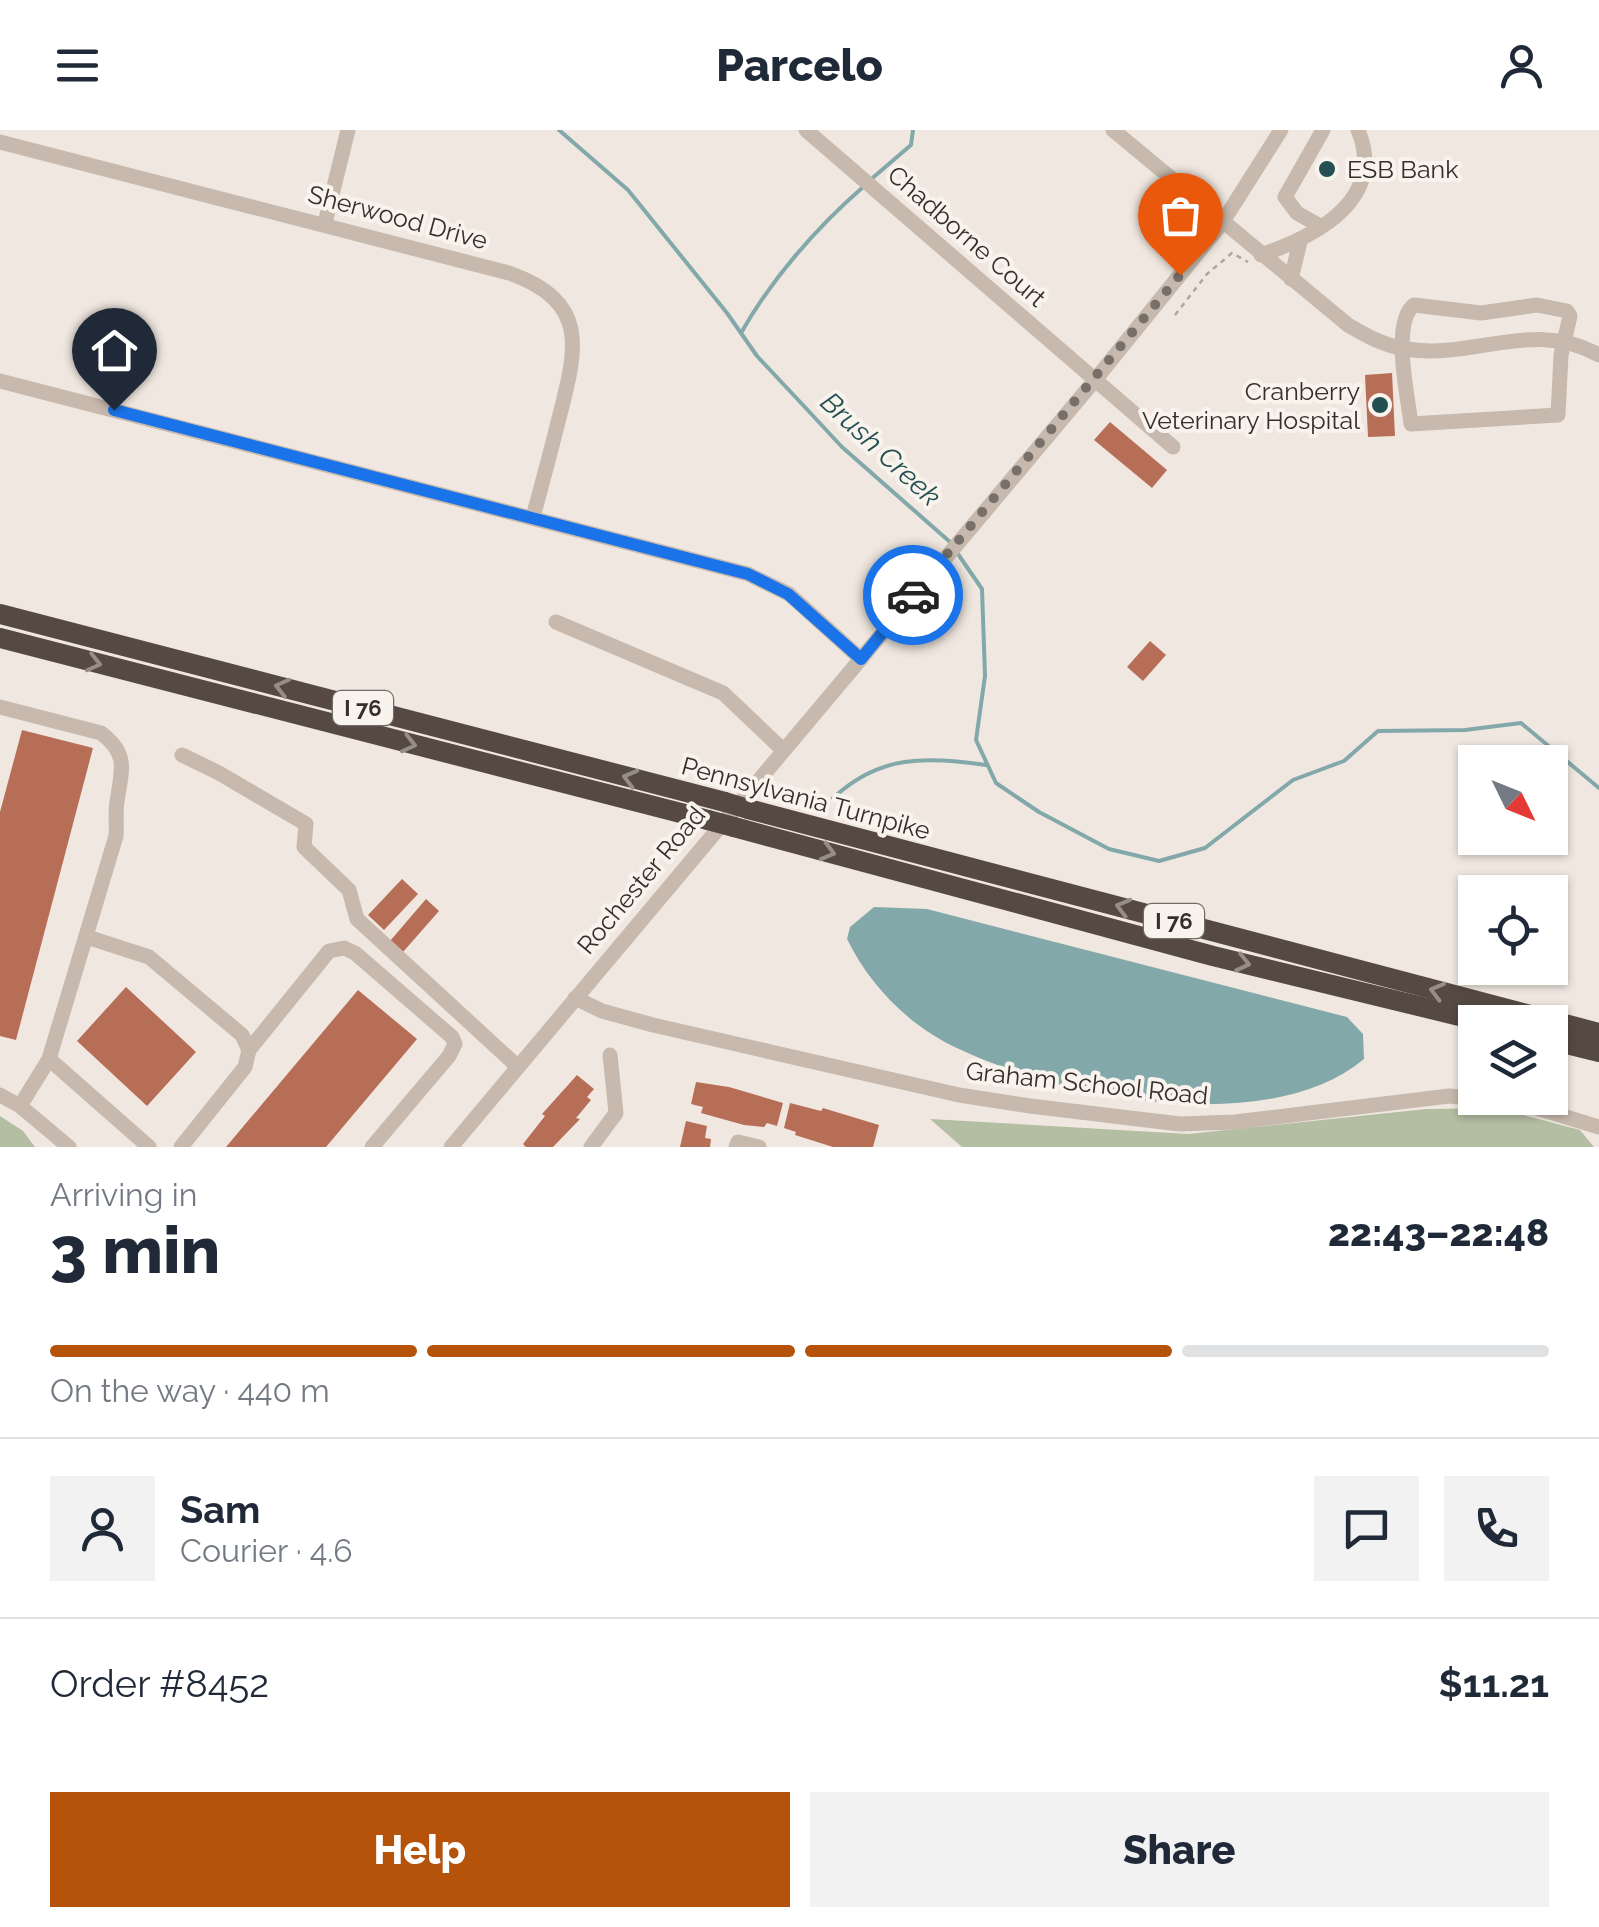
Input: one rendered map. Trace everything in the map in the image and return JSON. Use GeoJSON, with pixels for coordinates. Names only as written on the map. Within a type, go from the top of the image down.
{"type":"FeatureCollection","features":[{"type":"Feature","properties":{"kind":"highway","name":"Pennsylvania Turnpike"},"geometry":{"type":"LineString","coordinates":[[0,614],[1599,1033]]}},
{"type":"Feature","properties":{"kind":"highway","name":"Pennsylvania Turnpike"},"geometry":{"type":"LineString","coordinates":[[0,638],[708,820],[1213,956],[1458,1016]]}},
{"type":"Feature","properties":{"kind":"highway"},"geometry":{"type":"LineString","coordinates":[[1568,1044],[1599,1052]]}},
{"type":"Feature","properties":{"kind":"street"},"geometry":{"type":"LineString","coordinates":[[325,224],[348,130]]}},
{"type":"Feature","properties":{"kind":"street","name":"Chadborne Court"},"geometry":{"type":"LineString","coordinates":[[806,130],[1172,447]]}},
{"type":"Feature","properties":{"kind":"street"},"geometry":{"type":"LineString","coordinates":[[1113,130],[1348,325],[1375,341],[1437,350],[1524,338],[1564,340],[1599,355]]}},
{"type":"Feature","properties":{"kind":"street","name":"Rochester Road"},"geometry":{"type":"LineString","coordinates":[[450,1147],[1095,380],[1222,222],[1281,130]]}},
{"type":"Feature","properties":{"kind":"street"},"geometry":{"type":"LineString","coordinates":[[1320,226],[1297,214],[1286,198],[1323,130]]}},
{"type":"Feature","properties":{"kind":"street"},"geometry":{"type":"LineString","coordinates":[[1262,255],[1300,242],[1350,204],[1363,168],[1364,150],[1358,130]]}},
{"type":"Feature","properties":{"kind":"street","name":"Sherwood Drive"},"geometry":{"type":"LineString","coordinates":[[0,142],[508,273],[528,280],[557,300],[573,328],[574,362],[534,517]]}},
{"type":"Feature","properties":{"kind":"street"},"geometry":{"type":"LineString","coordinates":[[1291,279],[1300,242]]}},
{"type":"Feature","properties":{"kind":"street"},"geometry":{"type":"LineString","coordinates":[[1414,305],[1482,312],[1537,305],[1555,307],[1570,316],[1564,340],[1558,415],[1411,424],[1403,348],[1407,310],[1414,305]]}},
{"type":"Feature","properties":{"kind":"street"},"geometry":{"type":"LineString","coordinates":[[0,381],[534,517],[770,583],[788,594],[861,659]]}},
{"type":"Feature","properties":{"kind":"street"},"geometry":{"type":"LineString","coordinates":[[556,622],[722,692],[783,750]]}},
{"type":"Feature","properties":{"kind":"street"},"geometry":{"type":"LineString","coordinates":[[0,707],[101,734],[114,743],[122,778],[116,804],[116,836],[49,1059],[20,1106]]}},
{"type":"Feature","properties":{"kind":"street"},"geometry":{"type":"LineString","coordinates":[[182,755],[306,824],[304,847],[348,890],[357,918],[517,1066]]}},
{"type":"Feature","properties":{"kind":"street"},"geometry":{"type":"LineString","coordinates":[[86,937],[149,957],[242,1034],[248,1050]]}},
{"type":"Feature","properties":{"kind":"street"},"geometry":{"type":"LineString","coordinates":[[182,1147],[236,1081],[248,1050],[330,952],[344,948],[355,953],[452,1037],[455,1044],[450,1056],[372,1147]]}},
{"type":"Feature","properties":{"kind":"street","name":"Graham School Road"},"geometry":{"type":"LineString","coordinates":[[575,998],[602,1011],[652,1025],[923,1087],[1081,1112],[1180,1124],[1235,1122],[1449,1096],[1518,1102],[1599,1127]]}},
{"type":"Feature","properties":{"kind":"street"},"geometry":{"type":"LineString","coordinates":[[591,1147],[616,1112],[610,1054]]}},
{"type":"Feature","properties":{"kind":"street"},"geometry":{"type":"LineString","coordinates":[[49,1059],[149,1147]]}},
{"type":"Feature","properties":{"kind":"street"},"geometry":{"type":"LineString","coordinates":[[0,1095],[20,1106],[69,1147]]}},
{"type":"Feature","properties":{"kind":"street"},"geometry":{"type":"LineString","coordinates":[[737,1144],[759,1147]]}},
{"type":"Feature","properties":{"kind":"green space"},"geometry":{"type":"Polygon","coordinates":[[[1458,1109],[1458,1115],[1523,1115],[1580,1130],[1594,1147],[962,1147],[930,1119],[1188,1134],[1458,1109]]]}},
{"type":"Feature","properties":{"kind":"green space"},"geometry":{"type":"Polygon","coordinates":[[[0,1116],[23,1131],[35,1147],[0,1147],[0,1116]]]}},
{"type":"Feature","properties":{"kind":"water"},"geometry":{"type":"Polygon","coordinates":[[[874,907],[927,909],[1347,1017],[1363,1034],[1364,1059],[1323,1084],[1275,1098],[1221,1104],[1108,1095],[1002,1067],[924,1029],[893,1003],[867,973],[847,939],[850,927],[874,907]]]}},
{"type":"Feature","properties":{"kind":"building","name":"Cranberry Veterinary Hospital"},"geometry":{"type":"Polygon","coordinates":[[[1392,373],[1395,436],[1368,437],[1365,375],[1392,373]]]}},
{"type":"Feature","properties":{"kind":"building"},"geometry":{"type":"Polygon","coordinates":[[[1110,422],[1167,470],[1152,488],[1094,440],[1110,422]]]}},
{"type":"Feature","properties":{"kind":"building"},"geometry":{"type":"Polygon","coordinates":[[[1150,641],[1166,655],[1143,681],[1127,667],[1150,641]]]}},
{"type":"Feature","properties":{"kind":"building"},"geometry":{"type":"Polygon","coordinates":[[[22,730],[93,748],[16,1040],[0,1036],[0,812],[22,730]]]}},
{"type":"Feature","properties":{"kind":"building"},"geometry":{"type":"Polygon","coordinates":[[[402,879],[418,894],[384,930],[368,915],[402,879]]]}},
{"type":"Feature","properties":{"kind":"building"},"geometry":{"type":"Polygon","coordinates":[[[426,899],[439,911],[403,952],[390,941],[426,899]]]}},
{"type":"Feature","properties":{"kind":"building"},"geometry":{"type":"Polygon","coordinates":[[[126,987],[196,1052],[147,1106],[77,1041],[126,987]]]}},
{"type":"Feature","properties":{"kind":"building"},"geometry":{"type":"Polygon","coordinates":[[[358,990],[417,1039],[326,1147],[226,1147],[358,990]]]}},
{"type":"Feature","properties":{"kind":"building"},"geometry":{"type":"Polygon","coordinates":[[[577,1075],[594,1089],[587,1097],[591,1100],[576,1118],[580,1119],[553,1147],[526,1147],[523,1144],[545,1116],[542,1114],[577,1075]]]}},
{"type":"Feature","properties":{"kind":"building"},"geometry":{"type":"Polygon","coordinates":[[[696,1082],[783,1103],[777,1126],[744,1125],[701,1113],[703,1107],[691,1104],[696,1082]]]}},
{"type":"Feature","properties":{"kind":"building"},"geometry":{"type":"Polygon","coordinates":[[[790,1103],[821,1111],[823,1108],[879,1125],[873,1147],[833,1147],[795,1135],[796,1132],[784,1128],[790,1103]]]}},
{"type":"Feature","properties":{"kind":"building"},"geometry":{"type":"Polygon","coordinates":[[[686,1121],[707,1126],[705,1138],[711,1139],[710,1147],[680,1147],[686,1121]]]}},
{"type":"Feature","properties":{"kind":"waterway","name":"Brush Creek"},"geometry":{"type":"LineString","coordinates":[[559,130],[628,190],[757,356],[842,447],[950,542]]}},
{"type":"Feature","properties":{"kind":"waterway"},"geometry":{"type":"LineString","coordinates":[[869,181],[911,145],[913,130]]}},
{"type":"Feature","properties":{"kind":"waterway"},"geometry":{"type":"LineString","coordinates":[[741,333],[796,256],[862,188]]}},
{"type":"Feature","properties":{"kind":"waterway","name":"Brush Creek"},"geometry":{"type":"LineString","coordinates":[[958,554],[982,589],[985,676],[976,740],[996,783],[1039,812],[1109,849],[1159,861],[1205,848],[1293,780],[1344,761],[1378,731],[1465,730],[1521,723],[1599,788]]}},
{"type":"Feature","properties":{"kind":"waterway"},"geometry":{"type":"LineString","coordinates":[[833,798],[868,773],[904,762],[986,765]]}},
{"type":"Feature","properties":{"kind":"way so far"},"geometry":{"type":"LineString","coordinates":[[913,595],[1180,275]]}},
{"type":"Feature","properties":{"kind":"place","name":"ESB Bank"},"geometry":{"type":"Point","coordinates":[1327,169]}},
{"type":"Feature","properties":{"kind":"place","name":"Cranberry Veterinary Hospital"},"geometry":{"type":"Point","coordinates":[1380,405]}},
{"type":"Feature","properties":{"kind":"route"},"geometry":{"type":"LineString","coordinates":[[114,410],[748,574],[788,594],[861,659],[913,595]]}}]}
